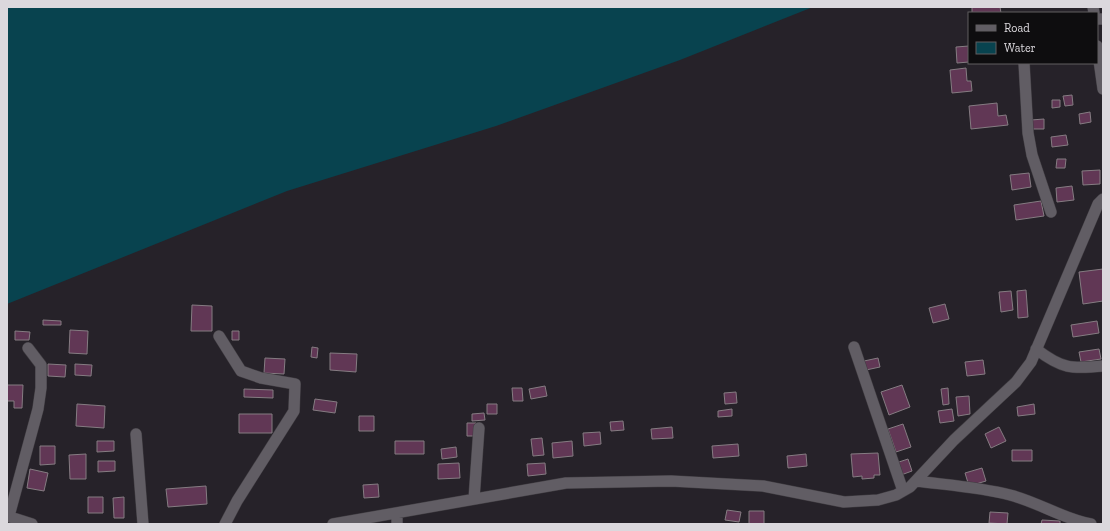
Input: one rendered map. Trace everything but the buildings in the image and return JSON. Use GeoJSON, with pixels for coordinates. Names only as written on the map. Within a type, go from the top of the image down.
{"type":"FeatureCollection","features":[{"type":"Feature","properties":{"kind":"street"},"geometry":{"type":"LineString","coordinates":[[1098,53],[1103,89]]}},
{"type":"Feature","properties":{"kind":"street"},"geometry":{"type":"LineString","coordinates":[[1024,64],[1028,133],[1032,155],[1051,212]]}},
{"type":"Feature","properties":{"kind":"street"},"geometry":{"type":"LineString","coordinates":[[333,524],[397,519],[474,500],[566,483],[671,481],[763,486],[844,502],[878,500],[903,491],[916,481],[954,440],[1016,382],[1031,362],[1098,204],[1103,199]]}},
{"type":"Feature","properties":{"kind":"street"},"geometry":{"type":"LineString","coordinates":[[220,336],[240,371],[260,378],[286,381],[295,384],[294,411],[237,501],[225,524]]}},
{"type":"Feature","properties":{"kind":"street"},"geometry":{"type":"LineString","coordinates":[[854,347],[903,491]]}},
{"type":"Feature","properties":{"kind":"street"},"geometry":{"type":"LineString","coordinates":[[28,348],[41,366],[41,388],[38,409],[8,516],[32,524]]}},
{"type":"Feature","properties":{"kind":"street"},"geometry":{"type":"LineString","coordinates":[[1036,349],[1053,362],[1068,367],[1103,366]]}},
{"type":"Feature","properties":{"kind":"street"},"geometry":{"type":"LineString","coordinates":[[474,500],[479,428]]}},
{"type":"Feature","properties":{"kind":"street"},"geometry":{"type":"LineString","coordinates":[[136,434],[143,524]]}},
{"type":"Feature","properties":{"kind":"street"},"geometry":{"type":"LineString","coordinates":[[916,481],[1010,495],[1037,503],[1082,523],[1091,524]]}},
{"type":"Feature","properties":{"kind":"water"},"geometry":{"type":"Polygon","coordinates":[[[7,7],[813,7],[680,60],[496,126],[287,191],[7,304],[7,7]]]}}]}
